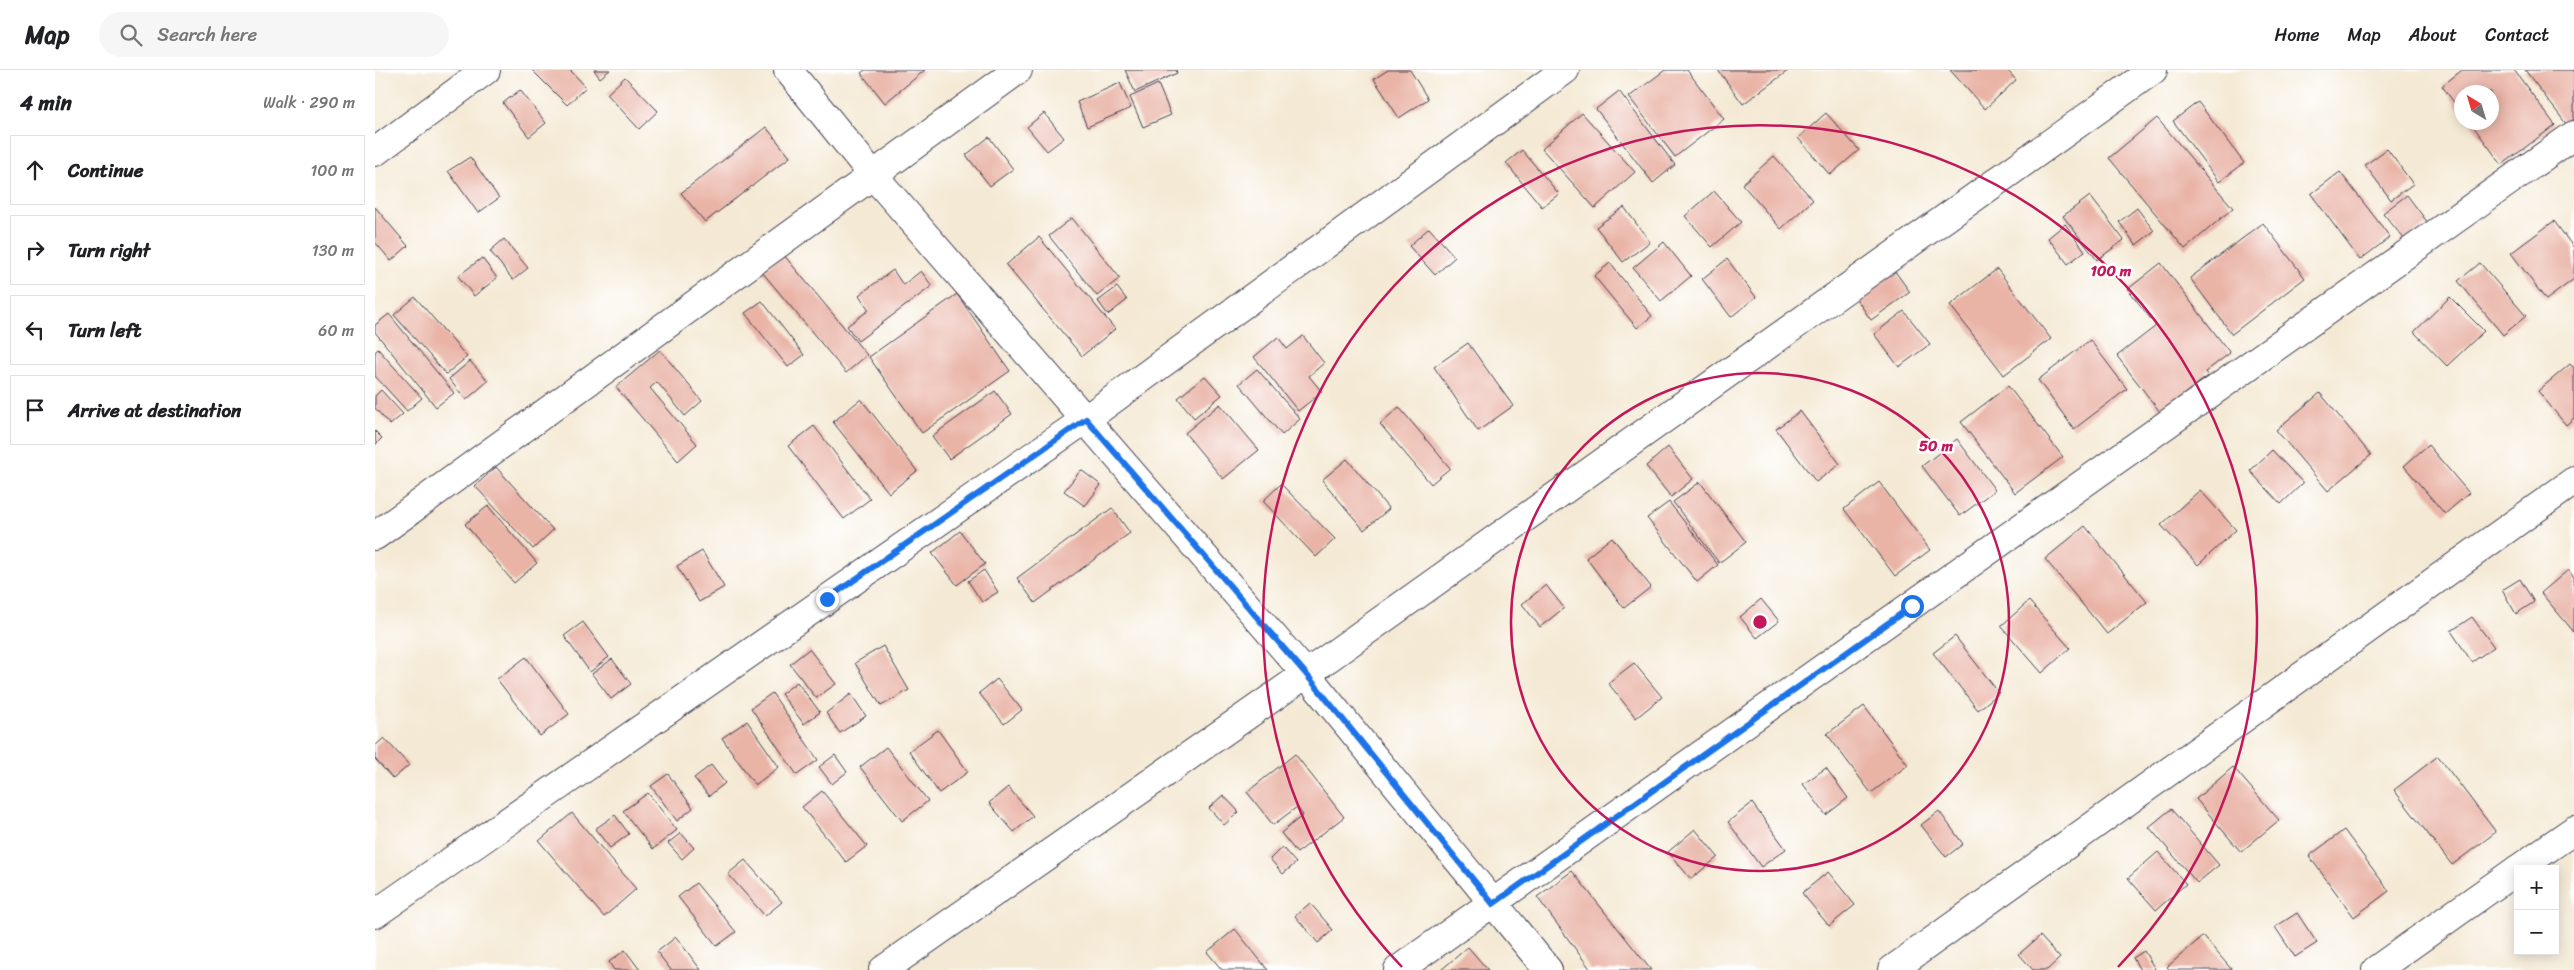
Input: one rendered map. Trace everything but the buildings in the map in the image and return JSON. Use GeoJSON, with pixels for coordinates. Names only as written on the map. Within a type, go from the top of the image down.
{"type":"FeatureCollection","features":[{"type":"Feature","properties":{"kind":"street"},"geometry":{"type":"LineString","coordinates":[[375,152],[486,70]]}},
{"type":"Feature","properties":{"kind":"street"},"geometry":{"type":"LineString","coordinates":[[788,70],[873,175],[1306,674],[1548,970]]}},
{"type":"Feature","properties":{"kind":"street"},"geometry":{"type":"LineString","coordinates":[[375,536],[1018,70]]}},
{"type":"Feature","properties":{"kind":"street"},"geometry":{"type":"LineString","coordinates":[[375,914],[1086,419],[1565,70]]}},
{"type":"Feature","properties":{"kind":"street"},"geometry":{"type":"LineString","coordinates":[[883,970],[1306,674],[2153,70]]}},
{"type":"Feature","properties":{"kind":"street"},"geometry":{"type":"LineString","coordinates":[[1398,970],[2574,134]]}},
{"type":"Feature","properties":{"kind":"street"},"geometry":{"type":"LineString","coordinates":[[1892,970],[2574,481]]}},
{"type":"Feature","properties":{"kind":"street"},"geometry":{"type":"LineString","coordinates":[[2524,865],[2574,830]]}},
{"type":"Feature","properties":{"kind":"street"},"geometry":{"type":"LineString","coordinates":[[2376,970],[2514,872]]}},
{"type":"Feature","properties":{"kind":"route"},"geometry":{"type":"LineString","coordinates":[[827,599],[1086,419],[1306,674],[1493,904],[1912,606]]}}]}
